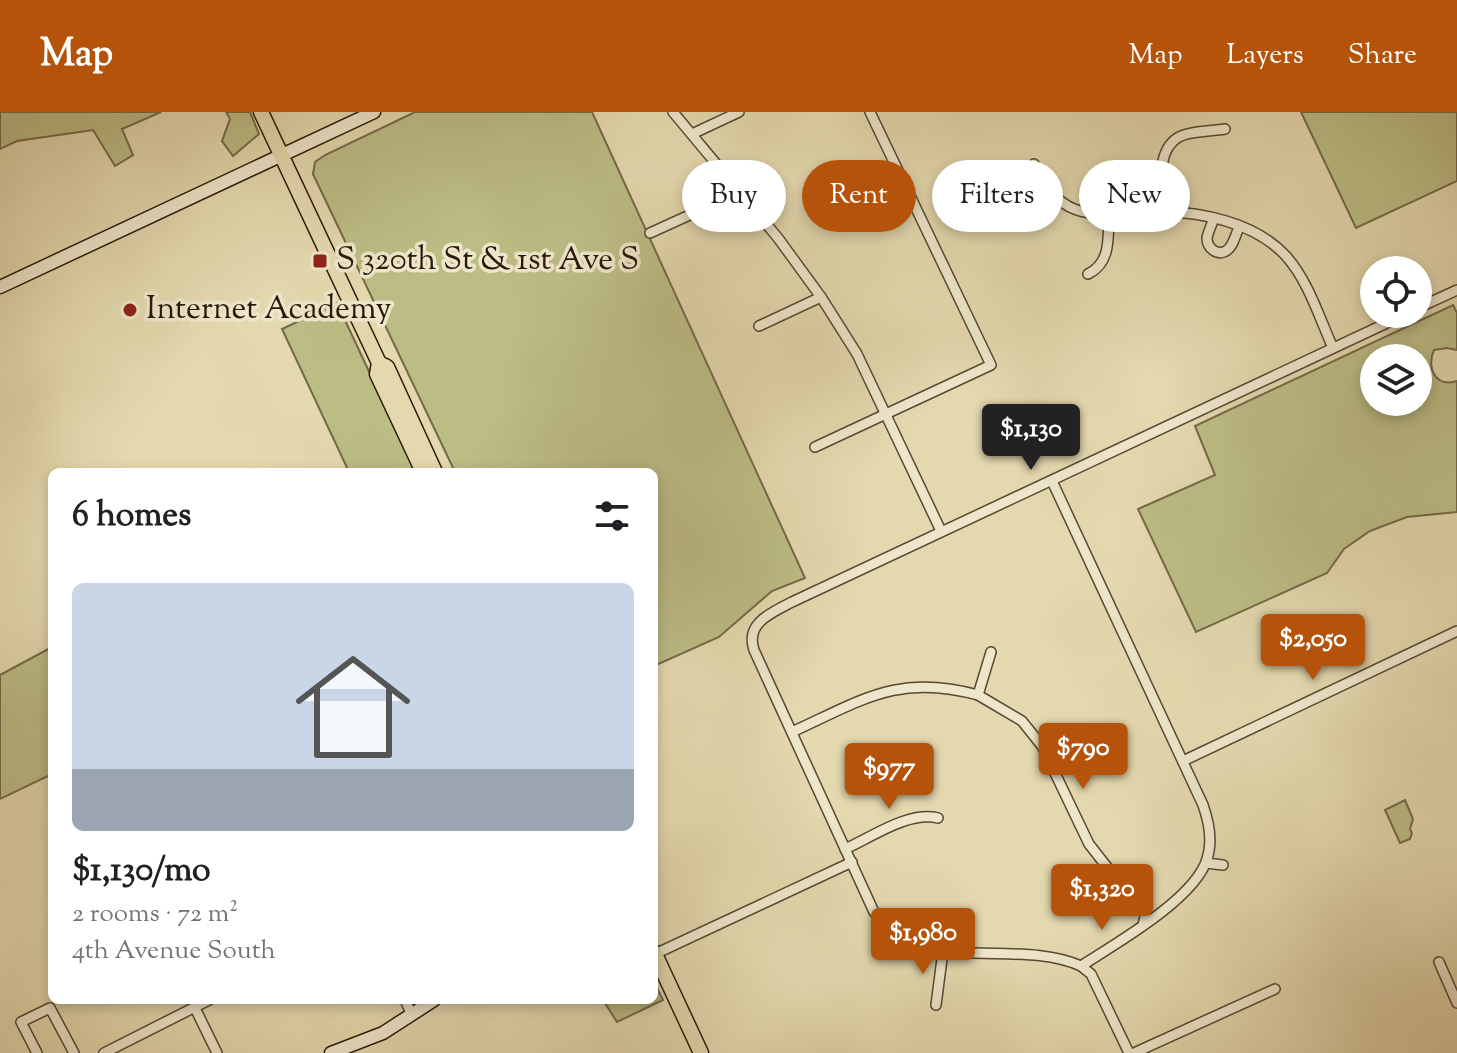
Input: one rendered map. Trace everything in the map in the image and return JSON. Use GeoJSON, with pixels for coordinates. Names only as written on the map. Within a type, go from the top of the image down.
{"type":"FeatureCollection","features":[{"type":"Feature","properties":{"kind":"main road"},"geometry":{"type":"LineString","coordinates":[[261,112],[379,363],[377,374],[421,468]]}},
{"type":"Feature","properties":{"kind":"main road"},"geometry":{"type":"LineString","coordinates":[[0,287],[374,112]]}},
{"type":"Feature","properties":{"kind":"main road"},"geometry":{"type":"LineString","coordinates":[[379,363],[387,367],[433,468]]}},
{"type":"Feature","properties":{"kind":"main road"},"geometry":{"type":"LineString","coordinates":[[658,962],[701,1053]]}},
{"type":"Feature","properties":{"kind":"main road"},"geometry":{"type":"LineString","coordinates":[[331,1053],[383,1033],[428,1004]]}},
{"type":"Feature","properties":{"kind":"street"},"geometry":{"type":"LineString","coordinates":[[673,112],[712,160]]}},
{"type":"Feature","properties":{"kind":"street"},"geometry":{"type":"LineString","coordinates":[[692,134],[739,112]]}},
{"type":"Feature","properties":{"kind":"street"},"geometry":{"type":"LineString","coordinates":[[815,447],[991,365],[870,112]]}},
{"type":"Feature","properties":{"kind":"street"},"geometry":{"type":"LineString","coordinates":[[1163,160],[1167,147],[1185,135],[1225,129]]}},
{"type":"Feature","properties":{"kind":"street"},"geometry":{"type":"LineString","coordinates":[[1190,215],[1214,218],[1239,227],[1269,242],[1286,256],[1304,284],[1333,348]]}},
{"type":"Feature","properties":{"kind":"street"},"geometry":{"type":"LineString","coordinates":[[650,233],[682,218]]}},
{"type":"Feature","properties":{"kind":"street"},"geometry":{"type":"LineString","coordinates":[[1214,218],[1207,238],[1209,246],[1216,252],[1224,252],[1230,247],[1239,227]]}},
{"type":"Feature","properties":{"kind":"street"},"geometry":{"type":"LineString","coordinates":[[773,232],[821,297],[857,354],[941,531]]}},
{"type":"Feature","properties":{"kind":"street"},"geometry":{"type":"LineString","coordinates":[[1088,274],[1105,259],[1107,232]]}},
{"type":"Feature","properties":{"kind":"street"},"geometry":{"type":"LineString","coordinates":[[1432,302],[1457,290]]}},
{"type":"Feature","properties":{"kind":"street"},"geometry":{"type":"LineString","coordinates":[[759,326],[821,297]]}},
{"type":"Feature","properties":{"kind":"street"},"geometry":{"type":"LineString","coordinates":[[1275,989],[1131,1053],[1091,974],[1081,966],[1052,956],[943,951],[923,947],[892,932],[874,912],[845,849],[752,645],[753,629],[763,618],[779,609],[1376,328]]}},
{"type":"Feature","properties":{"kind":"street"},"geometry":{"type":"LineString","coordinates":[[1052,481],[1183,761],[1208,820],[1210,844],[1206,863],[1189,889],[1143,925],[1081,966]]}},
{"type":"Feature","properties":{"kind":"street"},"geometry":{"type":"LineString","coordinates":[[1183,761],[1457,631]]}},
{"type":"Feature","properties":{"kind":"street"},"geometry":{"type":"LineString","coordinates":[[978,695],[991,652]]}},
{"type":"Feature","properties":{"kind":"street"},"geometry":{"type":"LineString","coordinates":[[792,732],[863,699],[893,689],[916,685],[937,686],[978,695],[1022,721],[1042,746],[1089,844],[1143,906],[1143,925]]}},
{"type":"Feature","properties":{"kind":"street"},"geometry":{"type":"LineString","coordinates":[[845,849],[913,818],[938,818]]}},
{"type":"Feature","properties":{"kind":"street"},"geometry":{"type":"LineString","coordinates":[[658,951],[852,862]]}},
{"type":"Feature","properties":{"kind":"street"},"geometry":{"type":"LineString","coordinates":[[1206,863],[1223,865]]}},
{"type":"Feature","properties":{"kind":"street"},"geometry":{"type":"LineString","coordinates":[[936,1005],[943,951]]}},
{"type":"Feature","properties":{"kind":"street"},"geometry":{"type":"LineString","coordinates":[[1439,962],[1457,1003]]}},
{"type":"Feature","properties":{"kind":"street"},"geometry":{"type":"LineString","coordinates":[[104,1053],[202,1004]]}},
{"type":"Feature","properties":{"kind":"street"},"geometry":{"type":"LineString","coordinates":[[407,1004],[412,1015]]}},
{"type":"Feature","properties":{"kind":"street"},"geometry":{"type":"LineString","coordinates":[[37,1053],[21,1022],[50,1008],[74,1053]]}},
{"type":"Feature","properties":{"kind":"street"},"geometry":{"type":"LineString","coordinates":[[195,1008],[217,1053]]}},
{"type":"Feature","properties":{"kind":"green space"},"geometry":{"type":"Polygon","coordinates":[[[0,112],[161,112],[122,129],[133,155],[115,166],[93,130],[17,141],[0,149],[0,112]]]}},
{"type":"Feature","properties":{"kind":"green space"},"geometry":{"type":"Polygon","coordinates":[[[226,112],[250,112],[259,134],[233,156],[222,141],[230,119],[226,112]]]}},
{"type":"Feature","properties":{"kind":"green space"},"geometry":{"type":"Polygon","coordinates":[[[415,112],[592,112],[805,578],[772,591],[719,637],[658,664],[658,468],[453,468],[313,174],[315,162],[415,112]]]}},
{"type":"Feature","properties":{"kind":"green space"},"geometry":{"type":"Polygon","coordinates":[[[1301,112],[1457,112],[1457,181],[1356,228],[1301,112]]]}},
{"type":"Feature","properties":{"kind":"green space"},"geometry":{"type":"Polygon","coordinates":[[[337,303],[414,468],[347,468],[282,329],[337,303]]]}},
{"type":"Feature","properties":{"kind":"green space"},"geometry":{"type":"Polygon","coordinates":[[[1453,305],[1457,313],[1457,350],[1434,350],[1432,356],[1432,344],[1370,344],[1404,328],[1432,328],[1432,315],[1453,305]]]}},
{"type":"Feature","properties":{"kind":"green space"},"geometry":{"type":"Polygon","coordinates":[[[1360,349],[1360,416],[1432,416],[1432,369],[1443,382],[1457,381],[1457,512],[1407,517],[1370,531],[1344,549],[1327,573],[1196,632],[1138,509],[1215,475],[1195,426],[1360,349]]]}},
{"type":"Feature","properties":{"kind":"green space"},"geometry":{"type":"Polygon","coordinates":[[[48,649],[48,776],[0,799],[0,675],[48,649]]]}},
{"type":"Feature","properties":{"kind":"green space"},"geometry":{"type":"Polygon","coordinates":[[[1405,800],[1413,819],[1412,833],[1410,839],[1400,843],[1385,810],[1405,800]]]}},
{"type":"Feature","properties":{"kind":"green space"},"geometry":{"type":"Polygon","coordinates":[[[606,1004],[655,1004],[617,1022],[606,1004]]]}},
{"type":"Feature","properties":{"kind":"place","name":"S 320th St & 1st Ave S"},"geometry":{"type":"Point","coordinates":[320,261]}},
{"type":"Feature","properties":{"kind":"place","name":"Internet Academy"},"geometry":{"type":"Point","coordinates":[130,310]}}]}
